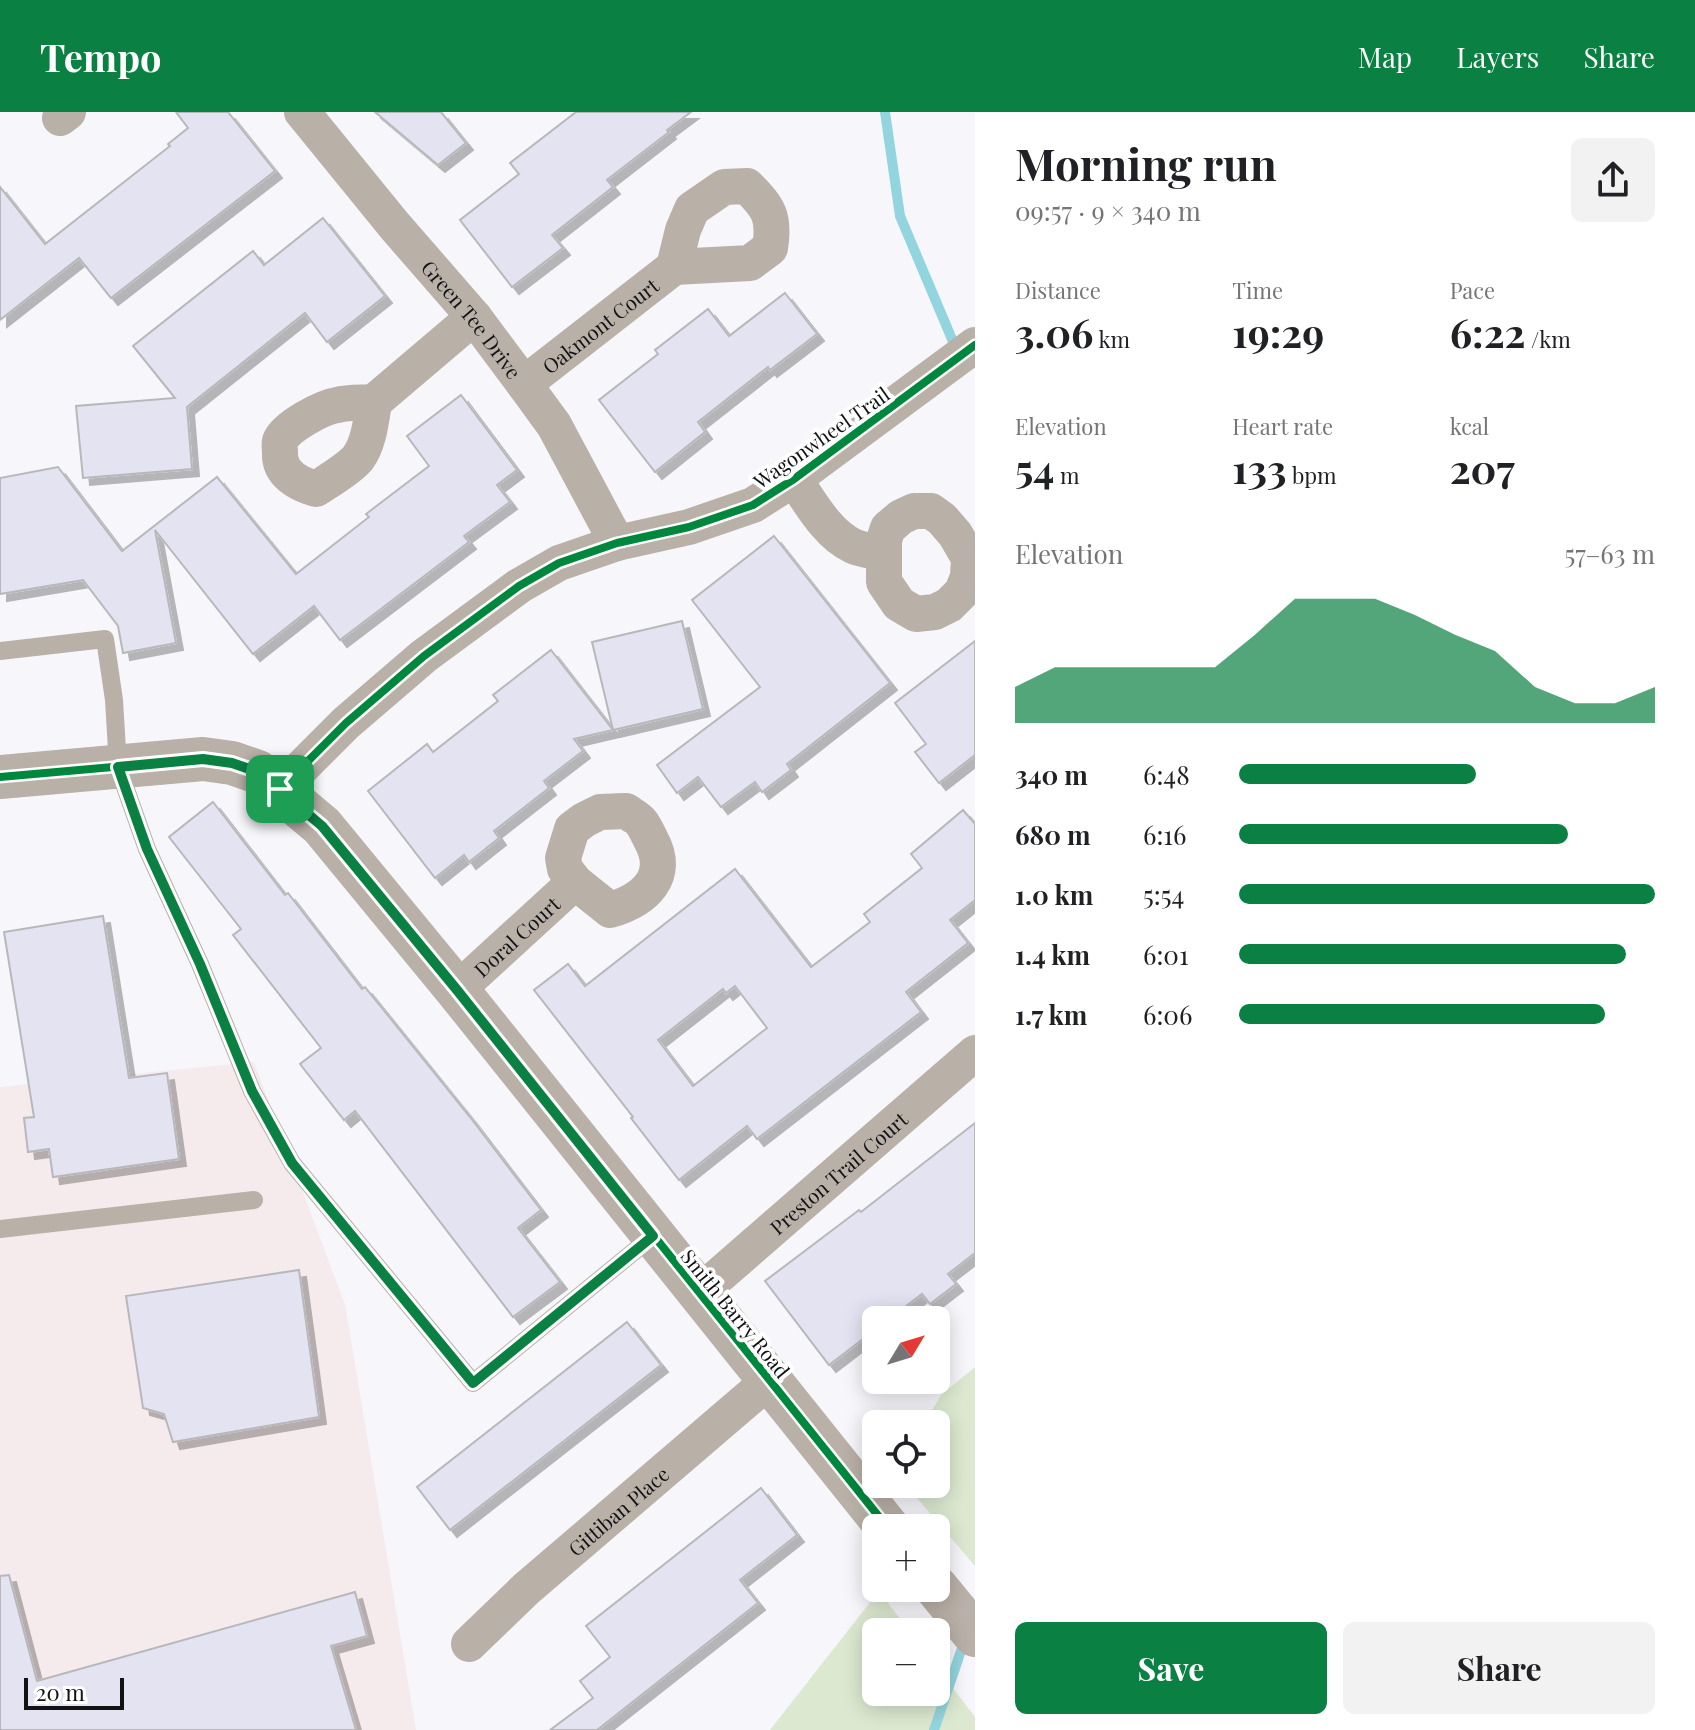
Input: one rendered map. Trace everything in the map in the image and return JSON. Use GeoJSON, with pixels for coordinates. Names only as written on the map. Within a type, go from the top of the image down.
{"type":"FeatureCollection","features":[{"type":"Feature","properties":{"kind":"street","name":"Green Tee Drive"},"geometry":{"type":"LineString","coordinates":[[302,112],[474,317],[554,425],[617,543]]}},
{"type":"Feature","properties":{"kind":"street","name":"Oakmont Court"},"geometry":{"type":"LineString","coordinates":[[524,384],[674,267]]}},
{"type":"Feature","properties":{"kind":"street"},"geometry":{"type":"LineString","coordinates":[[374,402],[474,317]]}},
{"type":"Feature","properties":{"kind":"street","name":"Wagonwheel Trail"},"geometry":{"type":"LineString","coordinates":[[280,789],[346,723],[424,656],[519,586],[559,563],[617,543],[689,527],[753,505],[794,479],[975,345]]}},
{"type":"Feature","properties":{"kind":"street"},"geometry":{"type":"LineString","coordinates":[[794,479],[837,535],[852,546],[884,554]]}},
{"type":"Feature","properties":{"kind":"street","name":"Smith Barry Road"},"geometry":{"type":"LineString","coordinates":[[0,777],[203,759],[232,763],[258,772],[280,789],[322,826],[877,1514]]}},
{"type":"Feature","properties":{"kind":"street","name":"Doral Court"},"geometry":{"type":"LineString","coordinates":[[457,990],[575,882]]}},
{"type":"Feature","properties":{"kind":"street","name":"Preston Trail Court"},"geometry":{"type":"LineString","coordinates":[[699,1293],[975,1053]]}},
{"type":"Feature","properties":{"kind":"street","name":"Gittiban Place"},"geometry":{"type":"LineString","coordinates":[[469,1644],[526,1589],[770,1380]]}},
{"type":"Feature","properties":{"kind":"street"},"geometry":{"type":"LineString","coordinates":[[948,1602],[975,1635]]}},
{"type":"Feature","properties":{"kind":"lane"},"geometry":{"type":"LineString","coordinates":[[0,651],[105,639],[114,700],[118,767],[147,849],[200,964],[252,1091],[292,1163],[473,1383],[653,1236]]}},
{"type":"Feature","properties":{"kind":"lane"},"geometry":{"type":"LineString","coordinates":[[0,1229],[254,1200]]}},
{"type":"Feature","properties":{"kind":"shaded area"},"geometry":{"type":"Polygon","coordinates":[[[254,1062],[345,1304],[416,1730],[0,1730],[0,1087],[254,1062]]]}},
{"type":"Feature","properties":{"kind":"green space"},"geometry":{"type":"Polygon","coordinates":[[[975,1367],[975,1566],[950,1537],[950,1514],[931,1514],[917,1498],[950,1498],[950,1410],[932,1410],[941,1395],[950,1394],[950,1388],[975,1367]]]}},
{"type":"Feature","properties":{"kind":"green space"},"geometry":{"type":"Polygon","coordinates":[[[870,1602],[887,1602],[899,1618],[862,1618],[862,1706],[950,1706],[950,1684],[975,1717],[975,1730],[770,1730],[870,1602]]]}},
{"type":"Feature","properties":{"kind":"building"},"geometry":{"type":"Polygon","coordinates":[[[176,112],[228,112],[275,171],[111,298],[79,258],[0,320],[0,187],[45,244],[170,146],[168,144],[188,128],[176,112]]]}},
{"type":"Feature","properties":{"kind":"building"},"geometry":{"type":"Polygon","coordinates":[[[375,112],[441,112],[466,143],[438,165],[375,112]]]}},
{"type":"Feature","properties":{"kind":"building"},"geometry":{"type":"Polygon","coordinates":[[[576,112],[691,112],[607,180],[613,187],[552,235],[563,248],[512,287],[460,220],[519,174],[510,163],[576,112]]]}},
{"type":"Feature","properties":{"kind":"building"},"geometry":{"type":"Polygon","coordinates":[[[323,218],[385,296],[327,342],[305,313],[187,407],[192,469],[83,478],[76,406],[175,398],[133,346],[253,251],[264,265],[323,218]]]}},
{"type":"Feature","properties":{"kind":"building"},"geometry":{"type":"Polygon","coordinates":[[[785,293],[817,334],[770,370],[768,367],[698,422],[705,432],[655,472],[599,400],[658,354],[655,350],[708,309],[729,336],[785,293]]]}},
{"type":"Feature","properties":{"kind":"building"},"geometry":{"type":"Polygon","coordinates":[[[461,395],[517,470],[497,485],[510,502],[464,536],[469,542],[340,640],[314,606],[253,654],[155,530],[176,643],[123,653],[118,626],[83,580],[0,594],[0,478],[58,467],[122,551],[217,477],[296,574],[369,517],[366,514],[429,466],[407,436],[461,395]]]}},
{"type":"Feature","properties":{"kind":"building"},"geometry":{"type":"Polygon","coordinates":[[[774,536],[890,683],[787,764],[791,770],[762,792],[755,782],[721,807],[698,777],[677,793],[657,765],[760,687],[692,600],[774,536]]]}},
{"type":"Feature","properties":{"kind":"building"},"geometry":{"type":"Polygon","coordinates":[[[682,621],[703,709],[613,730],[592,642],[682,621]]]}},
{"type":"Feature","properties":{"kind":"building"},"geometry":{"type":"Polygon","coordinates":[[[975,641],[975,755],[939,783],[915,752],[926,744],[895,703],[975,641]]]}},
{"type":"Feature","properties":{"kind":"building"},"geometry":{"type":"Polygon","coordinates":[[[551,650],[613,730],[574,739],[583,751],[544,781],[549,788],[494,831],[499,838],[469,862],[464,855],[435,878],[368,791],[427,744],[433,752],[498,701],[493,695],[551,650]]]}},
{"type":"Feature","properties":{"kind":"building"},"geometry":{"type":"Polygon","coordinates":[[[213,802],[285,895],[288,893],[362,989],[365,987],[470,1117],[541,1210],[518,1228],[560,1282],[513,1317],[355,1111],[344,1120],[300,1064],[321,1048],[233,935],[241,929],[169,837],[213,802]]]}},
{"type":"Feature","properties":{"kind":"building"},"geometry":{"type":"Polygon","coordinates":[[[963,810],[975,824],[975,900],[950,920],[968,943],[906,992],[921,1012],[757,1139],[747,1126],[679,1180],[534,990],[568,964],[585,986],[735,869],[811,967],[870,922],[864,914],[922,868],[911,854],[963,810]],[[735,986],[726,993],[723,989],[658,1040],[693,1086],[767,1028],[735,986]]]}},
{"type":"Feature","properties":{"kind":"building"},"geometry":{"type":"Polygon","coordinates":[[[103,916],[129,1078],[167,1073],[179,1159],[53,1177],[49,1149],[28,1152],[24,1118],[34,1117],[4,932],[103,916]]]}},
{"type":"Feature","properties":{"kind":"building"},"geometry":{"type":"Polygon","coordinates":[[[975,1123],[975,1253],[948,1274],[956,1284],[930,1304],[922,1294],[906,1306],[862,1306],[862,1340],[829,1365],[765,1281],[859,1210],[861,1212],[975,1123]]]}},
{"type":"Feature","properties":{"kind":"building"},"geometry":{"type":"Polygon","coordinates":[[[299,1270],[319,1417],[173,1442],[164,1414],[143,1408],[126,1296],[299,1270]]]}},
{"type":"Feature","properties":{"kind":"building"},"geometry":{"type":"Polygon","coordinates":[[[627,1322],[661,1365],[450,1530],[417,1487],[627,1322]]]}},
{"type":"Feature","properties":{"kind":"building"},"geometry":{"type":"Polygon","coordinates":[[[761,1488],[797,1535],[740,1580],[758,1603],[597,1730],[550,1730],[593,1698],[580,1681],[610,1657],[586,1626],[761,1488]]]}},
{"type":"Feature","properties":{"kind":"building"},"geometry":{"type":"Polygon","coordinates":[[[9,1575],[37,1681],[355,1592],[367,1636],[331,1646],[356,1730],[0,1730],[0,1576],[9,1575]]]}},
{"type":"Feature","properties":{"kind":"waterway"},"geometry":{"type":"LineString","coordinates":[[885,112],[900,216],[954,344]]}},
{"type":"Feature","properties":{"kind":"waterway"},"geometry":{"type":"LineString","coordinates":[[934,1730],[964,1642]]}},
{"type":"Feature","properties":{"kind":"cycle path"},"geometry":{"type":"LineString","coordinates":[[280,789],[346,723],[424,656],[519,586],[559,563],[617,543],[689,527],[753,505],[794,479],[975,345]]}},
{"type":"Feature","properties":{"kind":"cycle path"},"geometry":{"type":"LineString","coordinates":[[0,777],[203,759],[232,763],[258,772],[322,826],[877,1514]]}},
{"type":"Feature","properties":{"kind":"route"},"geometry":{"type":"LineString","coordinates":[[203,759],[232,763],[258,772],[280,789],[322,826],[653,1236],[473,1383],[292,1163],[252,1091],[200,964],[147,849],[118,767],[203,759]]}}]}
